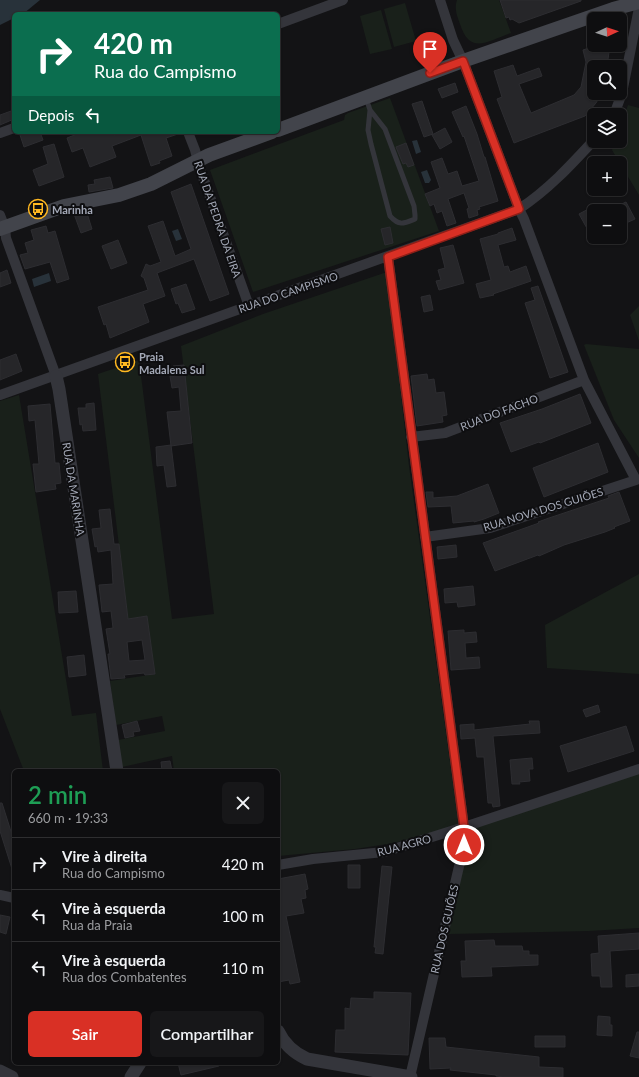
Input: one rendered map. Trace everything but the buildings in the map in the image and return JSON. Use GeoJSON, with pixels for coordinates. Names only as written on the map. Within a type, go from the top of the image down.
{"type":"FeatureCollection","features":[{"type":"Feature","properties":{"kind":"main road"},"geometry":{"type":"LineString","coordinates":[[280,129],[368,103],[463,61],[639,2]]}},
{"type":"Feature","properties":{"kind":"main road"},"geometry":{"type":"LineString","coordinates":[[2,224],[64,206],[119,195],[151,184],[198,161],[267,134]]}},
{"type":"Feature","properties":{"kind":"street"},"geometry":{"type":"LineString","coordinates":[[280,23],[343,0]]}},
{"type":"Feature","properties":{"kind":"street"},"geometry":{"type":"LineString","coordinates":[[440,0],[453,40],[463,61],[519,209],[524,218],[584,380]]}},
{"type":"Feature","properties":{"kind":"street"},"geometry":{"type":"LineString","coordinates":[[617,108],[622,93],[639,8]]}},
{"type":"Feature","properties":{"kind":"street"},"geometry":{"type":"LineString","coordinates":[[0,133],[12,129]]}},
{"type":"Feature","properties":{"kind":"street","name":"RUA DA PEDRA DA EIRA"},"geometry":{"type":"LineString","coordinates":[[189,134],[249,306]]}},
{"type":"Feature","properties":{"kind":"street","name":"RUA DO CAMPISMO"},"geometry":{"type":"LineString","coordinates":[[0,395],[519,209],[534,199],[570,166],[587,148]]}},
{"type":"Feature","properties":{"kind":"street","name":"RUA DA MARINHA"},"geometry":{"type":"LineString","coordinates":[[2,224],[56,376],[117,769]]}},
{"type":"Feature","properties":{"kind":"street","name":"RUA DOS GUIÕES"},"geometry":{"type":"LineString","coordinates":[[388,257],[464,827],[464,845],[411,1077]]}},
{"type":"Feature","properties":{"kind":"street","name":"RUA DO FACHO"},"geometry":{"type":"LineString","coordinates":[[411,436],[445,433],[584,380]]}},
{"type":"Feature","properties":{"kind":"street","name":"RUA NOVA DOS GUIÕES"},"geometry":{"type":"LineString","coordinates":[[425,537],[490,528],[636,480],[584,380]]}},
{"type":"Feature","properties":{"kind":"street","name":"RUA AGRO"},"geometry":{"type":"LineString","coordinates":[[280,865],[313,859],[384,852],[639,769]]}},
{"type":"Feature","properties":{"kind":"street"},"geometry":{"type":"LineString","coordinates":[[0,895],[12,898]]}},
{"type":"Feature","properties":{"kind":"street"},"geometry":{"type":"LineString","coordinates":[[280,1034],[287,1045],[296,1054],[307,1059],[411,1077]]}},
{"type":"Feature","properties":{"kind":"street"},"geometry":{"type":"LineString","coordinates":[[131,1077],[139,1065]]}},
{"type":"Feature","properties":{"kind":"street"},"geometry":{"type":"LineString","coordinates":[[0,1071],[12,1077]]}},
{"type":"Feature","properties":{"kind":"lane"},"geometry":{"type":"LineString","coordinates":[[368,103],[385,129],[414,206],[416,215],[415,219],[408,222],[395,222],[390,216],[368,130],[368,103]]}},
{"type":"Feature","properties":{"kind":"shaded area"},"geometry":{"type":"Polygon","coordinates":[[[0,0],[40,0],[25,12],[12,12],[12,19],[0,25],[0,0]]]}},
{"type":"Feature","properties":{"kind":"shaded area"},"geometry":{"type":"Polygon","coordinates":[[[457,0],[499,0],[511,33],[481,44],[474,43],[469,40],[464,34],[457,15],[457,0]]]}},
{"type":"Feature","properties":{"kind":"shaded area"},"geometry":{"type":"Polygon","coordinates":[[[405,3],[416,41],[394,47],[384,9],[405,3]]]}},
{"type":"Feature","properties":{"kind":"shaded area"},"geometry":{"type":"Polygon","coordinates":[[[381,10],[392,49],[370,54],[360,16],[381,10]]]}},
{"type":"Feature","properties":{"kind":"shaded area"},"geometry":{"type":"Polygon","coordinates":[[[390,98],[439,231],[253,292],[210,170],[344,120],[345,115],[348,113],[390,98]]]}},
{"type":"Feature","properties":{"kind":"shaded area"},"geometry":{"type":"Polygon","coordinates":[[[628,105],[639,108],[639,195],[627,175],[627,156],[616,156],[612,150],[613,148],[627,148],[628,105]]]}},
{"type":"Feature","properties":{"kind":"shaded area"},"geometry":{"type":"Polygon","coordinates":[[[417,140],[421,152],[416,154],[412,141],[417,140]]]}},
{"type":"Feature","properties":{"kind":"shaded area"},"geometry":{"type":"Polygon","coordinates":[[[427,170],[431,180],[429,183],[425,183],[421,172],[427,170]]]}},
{"type":"Feature","properties":{"kind":"shaded area"},"geometry":{"type":"Polygon","coordinates":[[[178,229],[182,239],[176,241],[172,231],[178,229]]]}},
{"type":"Feature","properties":{"kind":"shaded area"},"geometry":{"type":"Polygon","coordinates":[[[387,272],[409,466],[459,827],[639,773],[639,928],[589,931],[449,934],[459,828],[434,832],[394,843],[355,849],[280,856],[280,769],[174,769],[172,756],[122,767],[118,740],[165,731],[162,716],[116,725],[110,681],[155,674],[147,616],[128,619],[98,374],[139,360],[172,619],[214,614],[181,346],[263,314],[387,272]]]}},
{"type":"Feature","properties":{"kind":"shaded area"},"geometry":{"type":"Polygon","coordinates":[[[49,273],[51,281],[34,287],[32,279],[49,273]]]}},
{"type":"Feature","properties":{"kind":"shaded area"},"geometry":{"type":"Polygon","coordinates":[[[639,306],[639,341],[630,315],[639,306]]]}},
{"type":"Feature","properties":{"kind":"shaded area"},"geometry":{"type":"Polygon","coordinates":[[[584,345],[639,349],[639,458],[614,420],[584,345]]]}},
{"type":"Feature","properties":{"kind":"shaded area"},"geometry":{"type":"Polygon","coordinates":[[[19,395],[72,716],[96,713],[103,769],[23,769],[0,709],[0,401],[19,395]]]}},
{"type":"Feature","properties":{"kind":"shaded area"},"geometry":{"type":"Polygon","coordinates":[[[639,574],[639,674],[547,668],[545,625],[639,574]]]}},
{"type":"Feature","properties":{"kind":"place","name":"Marinha"},"geometry":{"type":"Point","coordinates":[38,209]}},
{"type":"Feature","properties":{"kind":"place","name":"Praia Madalena Sul"},"geometry":{"type":"Point","coordinates":[125,362]}},
{"type":"Feature","properties":{"kind":"route"},"geometry":{"type":"LineString","coordinates":[[430,73],[463,61],[519,209],[388,257],[464,827],[464,845]]}}]}
